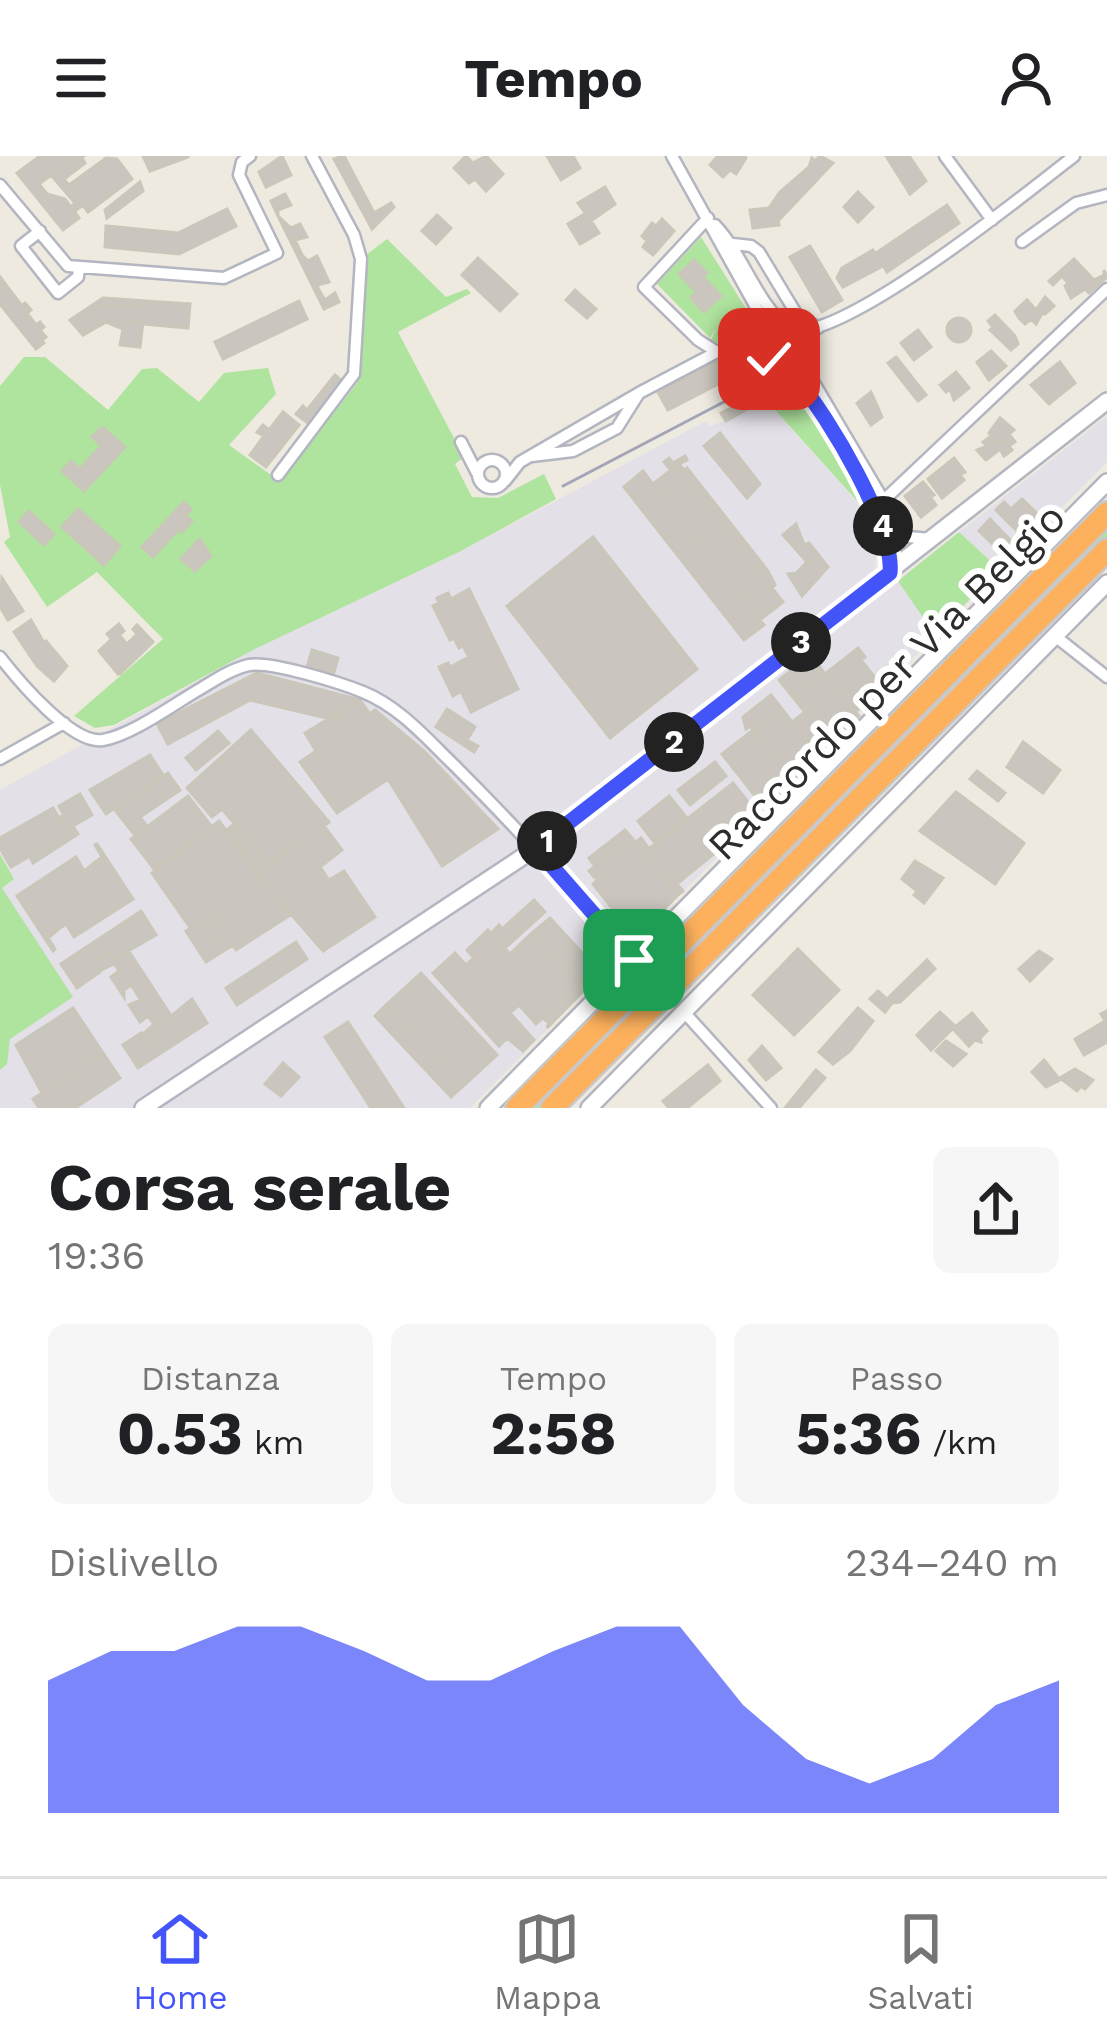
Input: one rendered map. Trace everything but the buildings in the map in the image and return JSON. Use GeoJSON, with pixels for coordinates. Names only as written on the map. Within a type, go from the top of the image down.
{"type":"FeatureCollection","features":[{"type":"Feature","properties":{"kind":"highway","name":"Raccordo per Via Belgio"},"geometry":{"type":"LineString","coordinates":[[517,1108],[1107,513]]}},
{"type":"Feature","properties":{"kind":"highway","name":"Raccordo per Via Belgio"},"geometry":{"type":"LineString","coordinates":[[552,1108],[1107,550]]}},
{"type":"Feature","properties":{"kind":"street"},"geometry":{"type":"LineString","coordinates":[[0,185],[68,266],[224,278],[278,253],[239,175],[242,161],[250,156]]}},
{"type":"Feature","properties":{"kind":"street"},"geometry":{"type":"LineString","coordinates":[[278,475],[353,374],[361,259],[354,235],[311,156]]}},
{"type":"Feature","properties":{"kind":"street"},"geometry":{"type":"LineString","coordinates":[[672,156],[766,322],[766,355],[812,400],[870,497],[888,538],[898,553],[910,556]]}},
{"type":"Feature","properties":{"kind":"street"},"geometry":{"type":"LineString","coordinates":[[945,156],[992,220]]}},
{"type":"Feature","properties":{"kind":"street"},"geometry":{"type":"LineString","coordinates":[[732,354],[748,352],[777,330],[821,328],[904,280],[1074,156]]}},
{"type":"Feature","properties":{"kind":"street"},"geometry":{"type":"LineString","coordinates":[[1022,242],[1076,203],[1107,195]]}},
{"type":"Feature","properties":{"kind":"street"},"geometry":{"type":"LineString","coordinates":[[708,218],[733,244],[776,315],[804,345],[804,366],[901,530],[910,556]]}},
{"type":"Feature","properties":{"kind":"street"},"geometry":{"type":"LineString","coordinates":[[708,218],[644,287],[698,340],[717,352],[780,367],[794,366],[803,355]]}},
{"type":"Feature","properties":{"kind":"street"},"geometry":{"type":"LineString","coordinates":[[40,231],[21,246],[58,293],[78,277],[80,266]]}},
{"type":"Feature","properties":{"kind":"street"},"geometry":{"type":"LineString","coordinates":[[733,244],[759,252],[796,314],[821,328]]}},
{"type":"Feature","properties":{"kind":"street"},"geometry":{"type":"LineString","coordinates":[[884,500],[1107,289]]}},
{"type":"Feature","properties":{"kind":"street"},"geometry":{"type":"LineString","coordinates":[[481,469],[498,461],[576,450],[617,428],[639,393],[717,352]]}},
{"type":"Feature","properties":{"kind":"street"},"geometry":{"type":"LineString","coordinates":[[142,1108],[536,848],[1107,401]]}},
{"type":"Feature","properties":{"kind":"street"},"geometry":{"type":"LineString","coordinates":[[464,448],[489,488],[505,481],[526,459]]}},
{"type":"Feature","properties":{"kind":"street"},"geometry":{"type":"LineString","coordinates":[[498,461],[506,472],[505,481]]}},
{"type":"Feature","properties":{"kind":"street"},"geometry":{"type":"LineString","coordinates":[[488,1108],[638,963],[1107,482]]}},
{"type":"Feature","properties":{"kind":"street"},"geometry":{"type":"LineString","coordinates":[[901,530],[916,539],[933,538]]}},
{"type":"Feature","properties":{"kind":"street"},"geometry":{"type":"LineString","coordinates":[[888,538],[890,573]]}},
{"type":"Feature","properties":{"kind":"street"},"geometry":{"type":"LineString","coordinates":[[589,1108],[679,1007],[1107,583]]}},
{"type":"Feature","properties":{"kind":"street"},"geometry":{"type":"LineString","coordinates":[[1055,636],[1107,677]]}},
{"type":"Feature","properties":{"kind":"street"},"geometry":{"type":"LineString","coordinates":[[0,657],[64,723],[96,740],[120,734],[233,670],[264,665],[364,693],[394,710],[536,848],[638,963]]}},
{"type":"Feature","properties":{"kind":"street"},"geometry":{"type":"LineString","coordinates":[[0,759],[64,723]]}},
{"type":"Feature","properties":{"kind":"street"},"geometry":{"type":"LineString","coordinates":[[679,1007],[771,1108]]}},
{"type":"Feature","properties":{"kind":"shaded area"},"geometry":{"type":"Polygon","coordinates":[[[765,400],[868,513],[879,546],[874,568],[889,587],[1107,416],[1107,462],[470,1108],[0,1108],[0,1070],[7,1063],[10,1039],[1,888],[14,879],[0,854],[0,790],[253,650],[461,551],[706,421],[710,426],[725,421],[765,400]]]}},
{"type":"Feature","properties":{"kind":"green space"},"geometry":{"type":"Polygon","coordinates":[[[701,237],[754,321],[756,339],[746,348],[710,342],[717,327],[710,338],[657,284],[701,237]]]}},
{"type":"Feature","properties":{"kind":"green space"},"geometry":{"type":"Polygon","coordinates":[[[387,239],[446,297],[467,289],[471,293],[398,332],[464,457],[455,464],[472,497],[498,498],[544,474],[556,499],[114,725],[95,728],[74,716],[163,639],[97,572],[47,607],[4,542],[10,537],[0,485],[0,386],[24,357],[45,357],[108,410],[142,369],[157,368],[199,402],[224,373],[268,368],[276,394],[229,445],[281,482],[357,383],[366,255],[387,239]]]}},
{"type":"Feature","properties":{"kind":"green space"},"geometry":{"type":"Polygon","coordinates":[[[741,365],[790,382],[868,513],[766,400],[760,402],[741,365]]]}},
{"type":"Feature","properties":{"kind":"green space"},"geometry":{"type":"Polygon","coordinates":[[[1107,527],[1107,540],[543,1108],[526,1108],[1107,527]]]}},
{"type":"Feature","properties":{"kind":"green space"},"geometry":{"type":"Polygon","coordinates":[[[959,532],[999,569],[935,635],[898,581],[959,532]]]}},
{"type":"Feature","properties":{"kind":"green space"},"geometry":{"type":"Polygon","coordinates":[[[0,854],[14,879],[2,888],[73,997],[10,1039],[7,1064],[0,1070],[0,854]]]}},
{"type":"Feature","properties":{"kind":"tunnel"},"geometry":{"type":"LineString","coordinates":[[641,967],[675,1002]]}},
{"type":"Feature","properties":{"kind":"railway"},"geometry":{"type":"LineString","coordinates":[[563,486],[739,394]]}},
{"type":"Feature","properties":{"kind":"route"},"geometry":{"type":"LineString","coordinates":[[634,960],[536,848],[890,573],[890,547],[870,497],[800,382],[769,359]]}}]}
